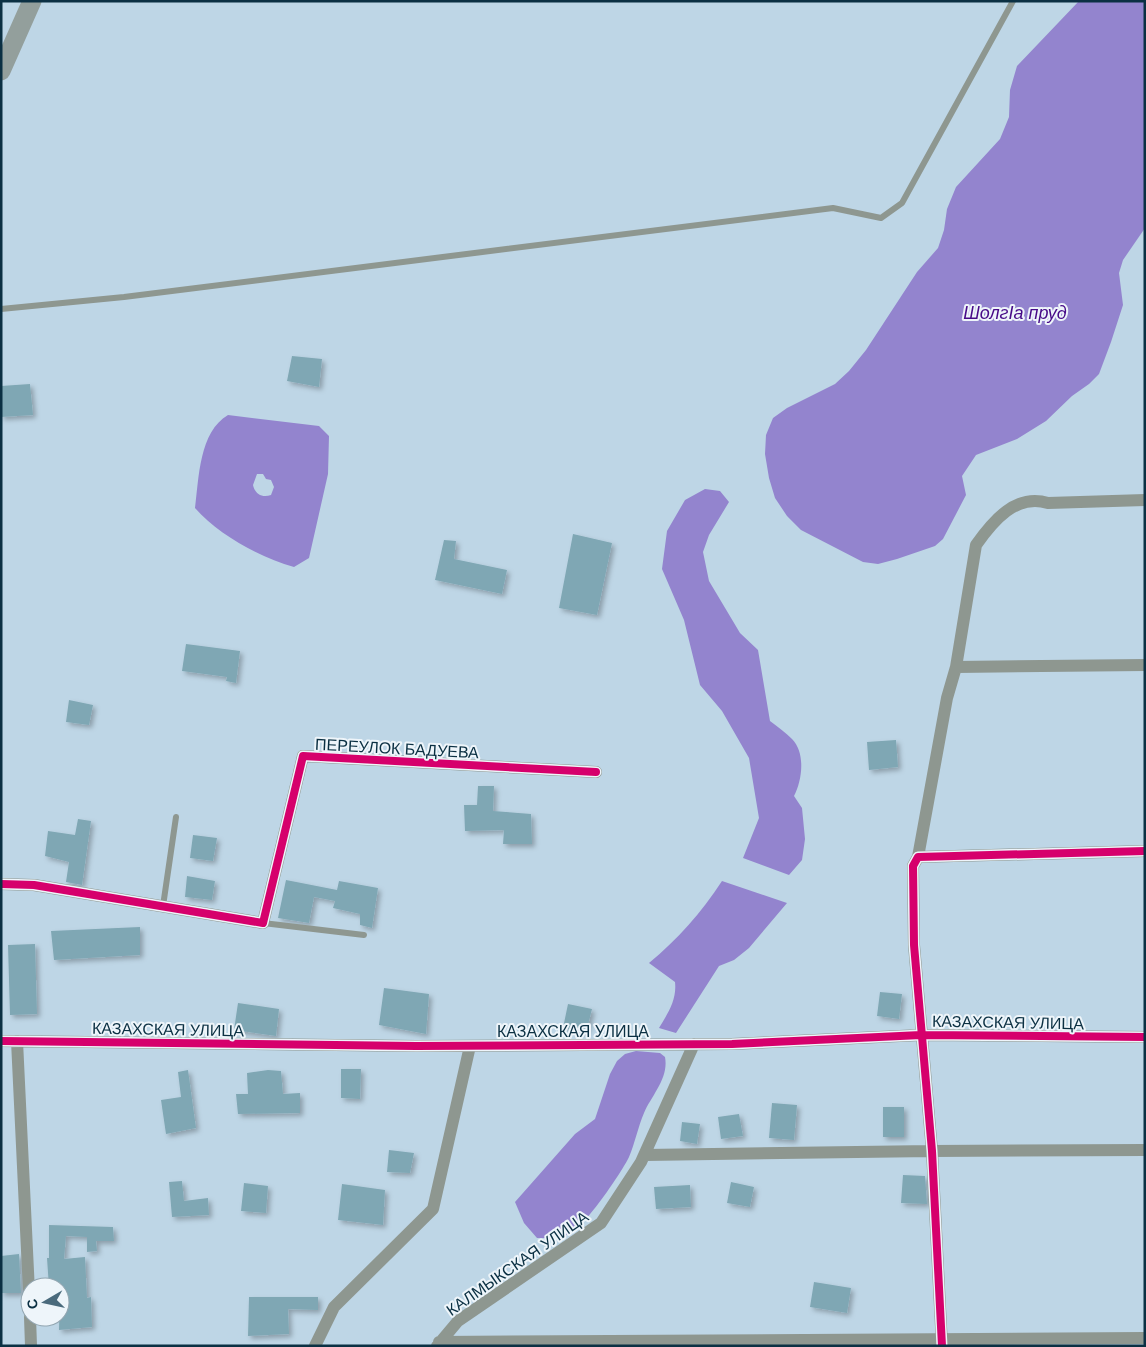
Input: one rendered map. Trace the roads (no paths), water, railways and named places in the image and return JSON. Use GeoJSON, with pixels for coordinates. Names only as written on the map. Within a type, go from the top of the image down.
{"type":"FeatureCollection","features":[{"type":"Feature","properties":{"kind":"main road"},"geometry":{"type":"LineString","coordinates":[[1,71],[32,1]]}},
{"type":"Feature","properties":{"kind":"street"},"geometry":{"type":"LineString","coordinates":[[942,1343],[932,1150],[921,1035],[912,866],[918,857],[947,698],[956,668],[976,545],[986,530],[1018,502],[1035,499],[1048,503],[1145,500]]}},
{"type":"Feature","properties":{"kind":"street"},"geometry":{"type":"LineString","coordinates":[[956,668],[1145,665]]}},
{"type":"Feature","properties":{"kind":"street","name":"ПЕРЕУЛОК БАДУЕВА"},"geometry":{"type":"LineString","coordinates":[[263,923],[303,756],[596,772]]}},
{"type":"Feature","properties":{"kind":"street"},"geometry":{"type":"LineString","coordinates":[[918,857],[1145,851]]}},
{"type":"Feature","properties":{"kind":"street"},"geometry":{"type":"LineString","coordinates":[[1,884],[34,885],[263,923]]}},
{"type":"Feature","properties":{"kind":"street","name":"КАЗАХСКАЯ УЛИЦА"},"geometry":{"type":"LineString","coordinates":[[1,1041],[470,1046],[694,1044],[921,1035],[1145,1037]]}},
{"type":"Feature","properties":{"kind":"street"},"geometry":{"type":"LineString","coordinates":[[18,1041],[28,1277]]}},
{"type":"Feature","properties":{"kind":"street","name":"КАЛМЫКСКАЯ УЛИЦА"},"geometry":{"type":"LineString","coordinates":[[438,1344],[458,1322],[602,1223],[644,1155],[694,1044]]}},
{"type":"Feature","properties":{"kind":"street"},"geometry":{"type":"LineString","coordinates":[[315,1346],[334,1307],[433,1209],[470,1046]]}},
{"type":"Feature","properties":{"kind":"street"},"geometry":{"type":"LineString","coordinates":[[644,1155],[932,1150],[1145,1150]]}},
{"type":"Feature","properties":{"kind":"street"},"geometry":{"type":"LineString","coordinates":[[31,1327],[32,1346]]}},
{"type":"Feature","properties":{"kind":"street"},"geometry":{"type":"LineString","coordinates":[[438,1344],[942,1343],[1145,1338]]}},
{"type":"Feature","properties":{"kind":"lane"},"geometry":{"type":"LineString","coordinates":[[1,309],[124,297],[833,208],[881,218],[902,203],[1013,1]]}},
{"type":"Feature","properties":{"kind":"lane"},"geometry":{"type":"LineString","coordinates":[[163,906],[176,817]]}},
{"type":"Feature","properties":{"kind":"lane"},"geometry":{"type":"LineString","coordinates":[[263,923],[364,935]]}},
{"type":"Feature","properties":{"kind":"water","name":"ШолгIа пруд"},"geometry":{"type":"Polygon","coordinates":[[[1079,1],[1145,1],[1145,228],[1123,260],[1119,273],[1123,305],[1099,374],[1046,421],[1017,439],[976,455],[962,476],[966,495],[943,539],[935,546],[878,564],[863,562],[801,530],[787,516],[775,498],[769,478],[765,454],[766,435],[773,418],[787,408],[835,384],[849,371],[866,350],[917,272],[938,248],[944,230],[947,209],[956,187],[1000,139],[1009,117],[1010,90],[1017,66],[1079,1]]]}},
{"type":"Feature","properties":{"kind":"water"},"geometry":{"type":"Polygon","coordinates":[[[228,415],[319,426],[329,436],[328,474],[309,558],[294,567],[240,544],[216,527],[195,508],[202,457],[211,432],[228,415]],[[257,474],[253,485],[257,493],[262,496],[268,496],[271,495],[274,487],[271,480],[266,479],[263,474],[257,474]]]}},
{"type":"Feature","properties":{"kind":"water"},"geometry":{"type":"Polygon","coordinates":[[[705,489],[720,491],[729,502],[709,535],[703,552],[709,581],[740,633],[758,650],[770,721],[792,739],[801,759],[801,775],[794,796],[802,808],[805,839],[802,860],[789,875],[743,858],[759,818],[749,758],[722,711],[700,685],[684,620],[662,569],[667,531],[685,500],[705,489]]]}},
{"type":"Feature","properties":{"kind":"water"},"geometry":{"type":"Polygon","coordinates":[[[722,881],[787,903],[749,948],[734,960],[719,966],[676,1033],[659,1028],[669,1012],[673,1001],[675,982],[649,963],[670,945],[688,925],[722,881]]]}},
{"type":"Feature","properties":{"kind":"water"},"geometry":{"type":"Polygon","coordinates":[[[636,1051],[660,1053],[665,1057],[666,1065],[659,1086],[642,1118],[629,1157],[603,1198],[577,1228],[571,1233],[562,1236],[537,1238],[524,1223],[515,1202],[575,1134],[595,1119],[610,1074],[617,1061],[625,1054],[636,1051]]]}}]}
